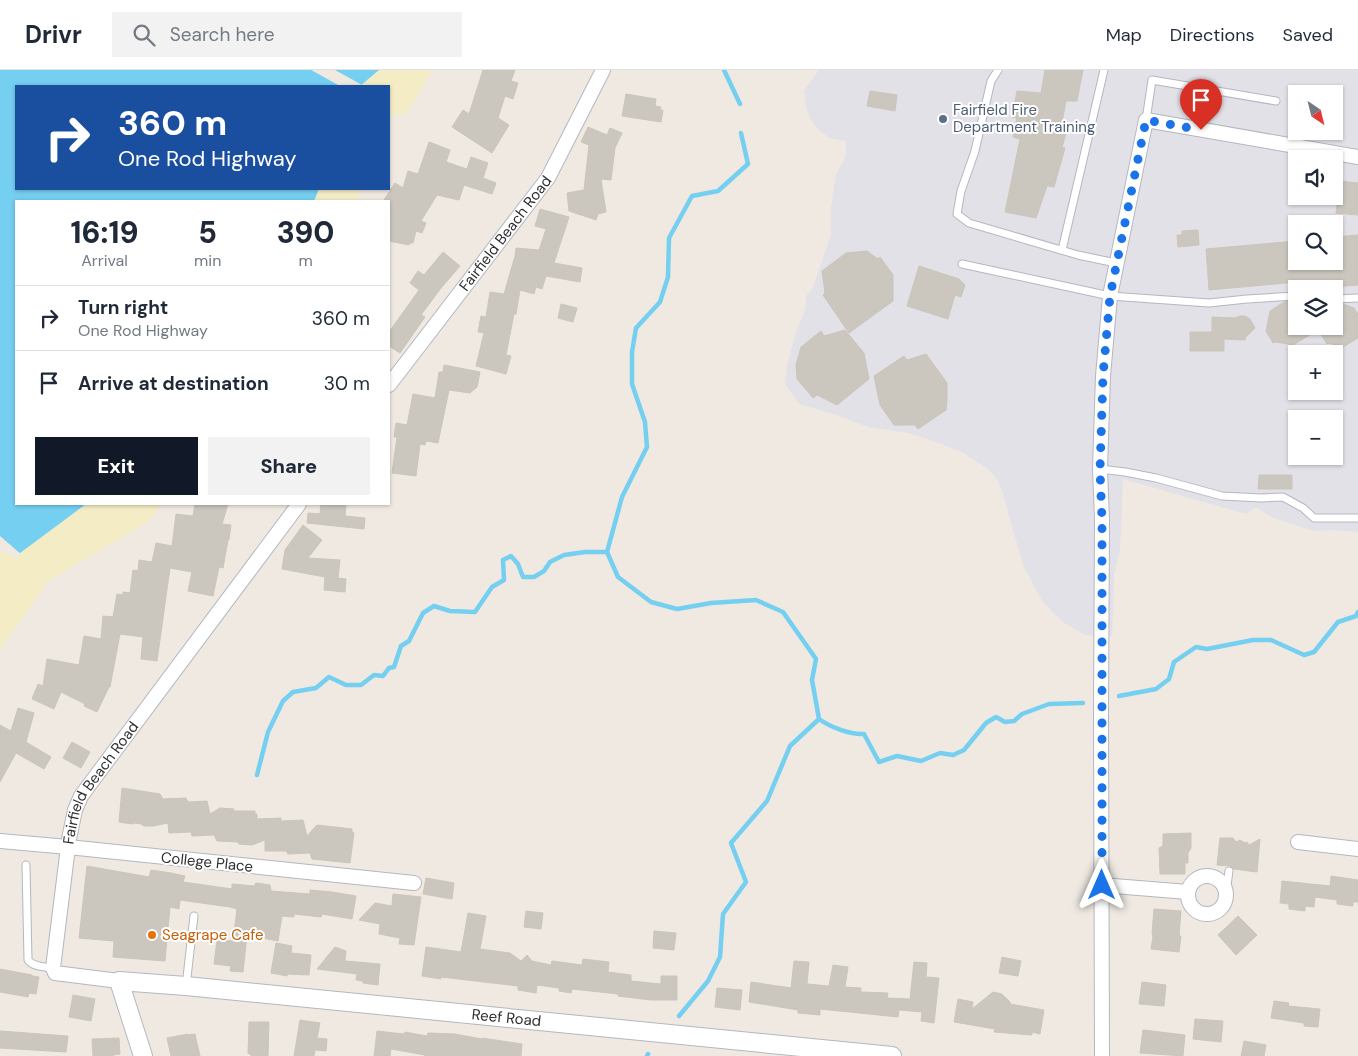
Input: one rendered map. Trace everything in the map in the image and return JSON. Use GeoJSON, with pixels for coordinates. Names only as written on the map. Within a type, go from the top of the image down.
{"type":"FeatureCollection","features":[{"type":"Feature","properties":{"kind":"street","name":"Fairfield Beach Road"},"geometry":{"type":"LineString","coordinates":[[390,384],[548,178],[603,70]]}},
{"type":"Feature","properties":{"kind":"street"},"geometry":{"type":"LineString","coordinates":[[1102,1056],[1102,519],[1100,470],[1103,376],[1110,296],[1146,120],[1358,157]]}},
{"type":"Feature","properties":{"kind":"street","name":"Fairfield Beach Road"},"geometry":{"type":"LineString","coordinates":[[53,968],[68,847],[75,810],[80,796],[298,505]]}},
{"type":"Feature","properties":{"kind":"street","name":"College Place"},"geometry":{"type":"LineString","coordinates":[[0,841],[414,883]]}},
{"type":"Feature","properties":{"kind":"street"},"geometry":{"type":"LineString","coordinates":[[1298,842],[1358,849]]}},
{"type":"Feature","properties":{"kind":"street"},"geometry":{"type":"LineString","coordinates":[[1205,876],[1222,882],[1226,893],[1225,901],[1220,909],[1211,914],[1200,913],[1190,905],[1188,892],[1194,881],[1199,877],[1205,876]]}},
{"type":"Feature","properties":{"kind":"street"},"geometry":{"type":"LineString","coordinates":[[1102,885],[1188,892]]}},
{"type":"Feature","properties":{"kind":"street"},"geometry":{"type":"LineString","coordinates":[[53,968],[55,973],[120,982],[143,1056]]}},
{"type":"Feature","properties":{"kind":"street","name":"Reef Road"},"geometry":{"type":"LineString","coordinates":[[120,982],[186,986],[892,1056]]}},
{"type":"Feature","properties":{"kind":"lane"},"geometry":{"type":"LineString","coordinates":[[998,70],[991,81],[975,151],[961,192],[957,214],[969,223],[1062,250],[1116,263]]}},
{"type":"Feature","properties":{"kind":"lane"},"geometry":{"type":"LineString","coordinates":[[1062,250],[1104,70]]}},
{"type":"Feature","properties":{"kind":"lane"},"geometry":{"type":"LineString","coordinates":[[1146,120],[1152,80],[1276,101]]}},
{"type":"Feature","properties":{"kind":"lane"},"geometry":{"type":"LineString","coordinates":[[962,264],[1110,296],[1210,303],[1288,296]]}},
{"type":"Feature","properties":{"kind":"lane"},"geometry":{"type":"LineString","coordinates":[[1343,299],[1358,298]]}},
{"type":"Feature","properties":{"kind":"lane"},"geometry":{"type":"LineString","coordinates":[[1100,470],[1125,472],[1156,478],[1222,496],[1283,497],[1304,508],[1314,518],[1358,518]]}},
{"type":"Feature","properties":{"kind":"lane"},"geometry":{"type":"LineString","coordinates":[[26,864],[28,960],[30,964],[53,968]]}},
{"type":"Feature","properties":{"kind":"lane"},"geometry":{"type":"LineString","coordinates":[[1226,893],[1229,871]]}},
{"type":"Feature","properties":{"kind":"lane"},"geometry":{"type":"LineString","coordinates":[[186,986],[194,916]]}},
{"type":"Feature","properties":{"kind":"shaded area"},"geometry":{"type":"Polygon","coordinates":[[[819,70],[1358,70],[1358,532],[1313,531],[1271,517],[1256,507],[1246,514],[1123,479],[1120,549],[1114,575],[1112,636],[1085,635],[1066,624],[1041,599],[1023,565],[1002,491],[997,479],[988,469],[962,452],[931,440],[908,433],[868,427],[837,415],[799,404],[785,384],[787,367],[795,335],[805,310],[807,295],[813,287],[831,235],[831,208],[836,175],[846,156],[846,141],[829,138],[812,122],[807,111],[804,91],[819,70]]]}},
{"type":"Feature","properties":{"kind":"sand"},"geometry":{"type":"Polygon","coordinates":[[[379,70],[432,70],[407,113],[392,115],[390,120],[390,85],[361,85],[379,70]]]}},
{"type":"Feature","properties":{"kind":"sand"},"geometry":{"type":"Polygon","coordinates":[[[319,190],[362,190],[356,200],[314,200],[319,190]]]}},
{"type":"Feature","properties":{"kind":"sand"},"geometry":{"type":"Polygon","coordinates":[[[85,505],[160,505],[148,522],[48,581],[0,650],[0,548],[16,556],[85,505]]]}},
{"type":"Feature","properties":{"kind":"water"},"geometry":{"type":"Polygon","coordinates":[[[0,70],[379,70],[361,85],[15,85],[15,190],[319,190],[314,200],[15,200],[15,505],[85,505],[16,556],[0,548],[0,70]]]}},
{"type":"Feature","properties":{"kind":"pier"},"geometry":{"type":"Polygon","coordinates":[[[311,70],[335,70],[362,85],[338,85],[311,70]]]}},
{"type":"Feature","properties":{"kind":"pier"},"geometry":{"type":"Polygon","coordinates":[[[0,536],[22,555],[16,558],[0,551],[0,536]]]}},
{"type":"Feature","properties":{"kind":"building"},"geometry":{"type":"Polygon","coordinates":[[[483,70],[515,70],[511,81],[518,83],[513,99],[505,96],[498,118],[509,125],[492,153],[452,127],[463,110],[469,114],[483,70]]]}},
{"type":"Feature","properties":{"kind":"building"},"geometry":{"type":"Polygon","coordinates":[[[1045,70],[1083,70],[1077,101],[1066,101],[1062,122],[1069,123],[1062,147],[1065,148],[1054,187],[1047,186],[1036,218],[1005,212],[1020,139],[1013,137],[1017,118],[1012,117],[1017,91],[1041,93],[1045,70]]]}},
{"type":"Feature","properties":{"kind":"building"},"geometry":{"type":"Polygon","coordinates":[[[870,91],[897,95],[895,111],[867,106],[870,91]]]}},
{"type":"Feature","properties":{"kind":"building"},"geometry":{"type":"Polygon","coordinates":[[[626,94],[656,99],[655,106],[661,107],[660,110],[663,110],[661,122],[622,116],[626,94]]]}},
{"type":"Feature","properties":{"kind":"building"},"geometry":{"type":"Polygon","coordinates":[[[588,127],[607,135],[610,128],[622,133],[615,148],[611,180],[601,179],[606,212],[598,214],[596,220],[569,211],[567,193],[584,190],[589,145],[581,142],[588,127]]]}},
{"type":"Feature","properties":{"kind":"building"},"geometry":{"type":"Polygon","coordinates":[[[429,142],[450,150],[446,162],[467,169],[471,157],[488,163],[483,178],[496,183],[492,194],[464,185],[459,200],[437,195],[421,221],[426,223],[422,233],[416,231],[413,243],[409,245],[390,241],[390,200],[384,200],[395,183],[403,188],[408,171],[418,174],[429,142]]]}},
{"type":"Feature","properties":{"kind":"building"},"geometry":{"type":"Polygon","coordinates":[[[1343,181],[1358,183],[1358,215],[1336,213],[1337,205],[1343,205],[1343,181]]]}},
{"type":"Feature","properties":{"kind":"building"},"geometry":{"type":"Polygon","coordinates":[[[540,209],[569,217],[554,263],[582,268],[580,282],[546,276],[542,289],[536,287],[534,294],[520,290],[506,355],[511,356],[506,374],[476,366],[484,333],[478,332],[481,316],[486,317],[490,292],[504,294],[516,248],[539,250],[546,229],[535,226],[540,209]]]}},
{"type":"Feature","properties":{"kind":"building"},"geometry":{"type":"Polygon","coordinates":[[[1198,230],[1199,245],[1178,247],[1177,235],[1182,235],[1182,231],[1198,230]]]}},
{"type":"Feature","properties":{"kind":"building"},"geometry":{"type":"Polygon","coordinates":[[[1358,235],[1358,285],[1343,286],[1343,280],[1331,279],[1288,280],[1288,283],[1209,290],[1206,249],[1288,242],[1288,270],[1343,270],[1343,236],[1358,235]]]}},
{"type":"Feature","properties":{"kind":"building"},"geometry":{"type":"Polygon","coordinates":[[[867,251],[878,259],[880,257],[893,275],[893,301],[849,333],[823,295],[825,293],[822,271],[846,253],[867,251]]]}},
{"type":"Feature","properties":{"kind":"building"},"geometry":{"type":"Polygon","coordinates":[[[443,252],[460,266],[421,315],[425,317],[400,353],[390,347],[390,331],[419,290],[410,283],[418,271],[424,275],[443,252]]]}},
{"type":"Feature","properties":{"kind":"building"},"geometry":{"type":"Polygon","coordinates":[[[919,266],[959,279],[965,285],[961,297],[955,295],[948,319],[907,306],[919,266]]]}},
{"type":"Feature","properties":{"kind":"building"},"geometry":{"type":"Polygon","coordinates":[[[1284,302],[1288,302],[1288,335],[1310,335],[1293,345],[1273,343],[1266,331],[1270,311],[1284,302]]]}},
{"type":"Feature","properties":{"kind":"building"},"geometry":{"type":"Polygon","coordinates":[[[561,304],[577,308],[573,322],[558,318],[561,304]]]}},
{"type":"Feature","properties":{"kind":"building"},"geometry":{"type":"Polygon","coordinates":[[[1343,304],[1354,308],[1358,314],[1358,338],[1343,347],[1343,345],[1327,344],[1321,335],[1343,335],[1343,304]]]}},
{"type":"Feature","properties":{"kind":"building"},"geometry":{"type":"Polygon","coordinates":[[[1240,316],[1250,319],[1255,328],[1245,340],[1224,339],[1224,351],[1190,351],[1190,332],[1212,332],[1212,317],[1235,318],[1240,316]]]}},
{"type":"Feature","properties":{"kind":"building"},"geometry":{"type":"Polygon","coordinates":[[[845,330],[864,353],[869,379],[837,405],[817,395],[813,398],[797,379],[796,365],[801,347],[821,331],[824,336],[845,330]]]}},
{"type":"Feature","properties":{"kind":"building"},"geometry":{"type":"Polygon","coordinates":[[[926,354],[947,383],[946,410],[918,429],[915,425],[894,425],[880,405],[874,376],[904,356],[907,360],[926,354]]]}},
{"type":"Feature","properties":{"kind":"building"},"geometry":{"type":"Polygon","coordinates":[[[444,365],[480,372],[477,387],[470,393],[449,390],[438,443],[426,441],[425,445],[420,444],[416,476],[392,473],[397,437],[394,437],[396,423],[407,425],[413,394],[435,398],[439,372],[443,372],[444,365]]]}},
{"type":"Feature","properties":{"kind":"building"},"geometry":{"type":"Polygon","coordinates":[[[1259,475],[1292,475],[1292,489],[1258,489],[1259,475]]]}},
{"type":"Feature","properties":{"kind":"building"},"geometry":{"type":"Polygon","coordinates":[[[195,505],[228,505],[222,524],[231,525],[223,568],[219,567],[213,596],[188,591],[192,572],[170,568],[157,661],[141,659],[143,637],[120,634],[110,687],[97,712],[61,692],[54,709],[32,699],[38,684],[43,686],[47,659],[79,665],[84,636],[101,639],[103,616],[113,617],[117,594],[123,595],[123,592],[130,593],[133,570],[138,571],[139,560],[152,562],[156,543],[172,546],[176,514],[193,516],[195,505]]]}},
{"type":"Feature","properties":{"kind":"building"},"geometry":{"type":"Polygon","coordinates":[[[321,505],[346,505],[345,516],[365,518],[364,529],[307,523],[308,513],[320,514],[321,505]]]}},
{"type":"Feature","properties":{"kind":"building"},"geometry":{"type":"Polygon","coordinates":[[[303,525],[322,540],[308,558],[340,560],[338,578],[346,579],[345,592],[324,590],[325,577],[282,569],[285,550],[303,525]]]}},
{"type":"Feature","properties":{"kind":"building"},"geometry":{"type":"Polygon","coordinates":[[[18,708],[34,713],[26,742],[51,757],[44,769],[16,753],[0,782],[0,725],[11,731],[18,708]]]}},
{"type":"Feature","properties":{"kind":"building"},"geometry":{"type":"Polygon","coordinates":[[[72,742],[90,752],[81,768],[63,758],[72,742]]]}},
{"type":"Feature","properties":{"kind":"building"},"geometry":{"type":"Polygon","coordinates":[[[122,788],[160,794],[163,799],[186,798],[188,802],[207,801],[210,814],[220,808],[234,809],[233,811],[255,811],[257,819],[281,818],[281,821],[303,820],[307,836],[317,825],[352,829],[354,833],[350,863],[312,859],[310,853],[288,854],[286,851],[265,851],[265,840],[252,845],[239,844],[238,842],[217,841],[214,835],[192,836],[191,832],[169,833],[168,823],[144,826],[135,823],[119,822],[122,788]]]}},
{"type":"Feature","properties":{"kind":"building"},"geometry":{"type":"Polygon","coordinates":[[[1191,833],[1191,848],[1188,853],[1188,863],[1185,863],[1185,874],[1160,874],[1159,848],[1163,846],[1163,834],[1191,833]]]}},
{"type":"Feature","properties":{"kind":"building"},"geometry":{"type":"Polygon","coordinates":[[[1220,838],[1233,838],[1236,842],[1240,840],[1245,843],[1247,842],[1249,845],[1260,839],[1257,872],[1217,865],[1220,838]]]}},
{"type":"Feature","properties":{"kind":"building"},"geometry":{"type":"Polygon","coordinates":[[[87,866],[149,877],[151,870],[171,873],[185,876],[183,882],[232,889],[232,884],[254,886],[256,883],[270,885],[271,891],[310,894],[310,890],[356,896],[352,919],[322,914],[321,917],[294,914],[294,917],[282,916],[278,941],[247,935],[243,972],[230,971],[231,966],[214,964],[217,940],[233,941],[237,909],[230,907],[180,900],[179,909],[170,907],[165,961],[113,957],[114,941],[79,938],[87,866]]]}},
{"type":"Feature","properties":{"kind":"building"},"geometry":{"type":"Polygon","coordinates":[[[1331,876],[1358,880],[1358,902],[1353,902],[1353,906],[1337,904],[1337,900],[1315,897],[1314,907],[1305,906],[1305,911],[1289,909],[1289,904],[1280,903],[1282,881],[1330,886],[1331,876]]]}},
{"type":"Feature","properties":{"kind":"building"},"geometry":{"type":"Polygon","coordinates":[[[426,878],[454,883],[452,899],[423,894],[426,878]]]}},
{"type":"Feature","properties":{"kind":"building"},"geometry":{"type":"Polygon","coordinates":[[[393,894],[421,897],[414,945],[399,944],[400,938],[379,934],[380,924],[359,920],[375,903],[392,906],[393,894]]]}},
{"type":"Feature","properties":{"kind":"building"},"geometry":{"type":"Polygon","coordinates":[[[1154,909],[1181,911],[1179,952],[1151,949],[1154,909]]]}},
{"type":"Feature","properties":{"kind":"building"},"geometry":{"type":"Polygon","coordinates":[[[526,911],[543,913],[541,929],[524,927],[526,911]]]}},
{"type":"Feature","properties":{"kind":"building"},"geometry":{"type":"Polygon","coordinates":[[[468,913],[486,916],[480,949],[510,953],[521,961],[527,955],[532,961],[551,965],[552,961],[582,965],[583,959],[609,962],[608,972],[631,975],[631,981],[661,984],[661,976],[677,976],[677,1000],[651,1000],[572,989],[571,993],[559,991],[559,988],[537,985],[536,993],[518,990],[518,986],[422,976],[426,947],[461,952],[468,913]]]}},
{"type":"Feature","properties":{"kind":"building"},"geometry":{"type":"Polygon","coordinates":[[[1238,916],[1257,935],[1236,955],[1218,935],[1238,916]]]}},
{"type":"Feature","properties":{"kind":"building"},"geometry":{"type":"Polygon","coordinates":[[[654,931],[676,933],[674,950],[653,948],[654,931]]]}},
{"type":"Feature","properties":{"kind":"building"},"geometry":{"type":"Polygon","coordinates":[[[276,943],[292,946],[291,953],[311,955],[309,975],[287,974],[287,976],[271,973],[276,943]]]}},
{"type":"Feature","properties":{"kind":"building"},"geometry":{"type":"Polygon","coordinates":[[[335,947],[346,951],[345,961],[380,964],[378,985],[356,980],[357,974],[317,969],[335,947]]]}},
{"type":"Feature","properties":{"kind":"building"},"geometry":{"type":"Polygon","coordinates":[[[1002,957],[1021,961],[1018,976],[999,973],[1002,957]]]}},
{"type":"Feature","properties":{"kind":"building"},"geometry":{"type":"Polygon","coordinates":[[[794,961],[809,962],[807,984],[829,986],[833,965],[848,967],[845,987],[861,988],[861,992],[888,993],[887,998],[910,999],[914,962],[927,963],[926,977],[939,978],[934,1023],[921,1021],[922,1012],[899,1010],[898,1017],[820,1009],[820,1015],[798,1013],[798,1010],[749,1002],[751,982],[791,988],[794,961]]]}},
{"type":"Feature","properties":{"kind":"building"},"geometry":{"type":"Polygon","coordinates":[[[0,969],[39,977],[36,994],[29,993],[28,997],[0,992],[0,969]]]}},
{"type":"Feature","properties":{"kind":"building"},"geometry":{"type":"Polygon","coordinates":[[[1142,982],[1166,985],[1164,1006],[1139,1004],[1142,982]]]}},
{"type":"Feature","properties":{"kind":"building"},"geometry":{"type":"Polygon","coordinates":[[[717,988],[742,990],[740,1010],[715,1007],[717,988]]]}},
{"type":"Feature","properties":{"kind":"building"},"geometry":{"type":"Polygon","coordinates":[[[993,992],[1002,994],[1010,1004],[1044,1010],[1040,1034],[1032,1032],[1032,1035],[994,1032],[995,1029],[954,1022],[958,999],[973,1002],[972,1009],[993,992]]]}},
{"type":"Feature","properties":{"kind":"building"},"geometry":{"type":"Polygon","coordinates":[[[73,995],[95,999],[91,1021],[69,1017],[73,995]]]}},
{"type":"Feature","properties":{"kind":"building"},"geometry":{"type":"Polygon","coordinates":[[[1274,1001],[1289,1003],[1288,1006],[1320,1009],[1318,1027],[1304,1026],[1304,1023],[1271,1018],[1274,1001]]]}},
{"type":"Feature","properties":{"kind":"building"},"geometry":{"type":"Polygon","coordinates":[[[1195,1019],[1223,1021],[1221,1042],[1193,1039],[1195,1019]]]}},
{"type":"Feature","properties":{"kind":"building"},"geometry":{"type":"Polygon","coordinates":[[[300,1020],[320,1023],[317,1038],[327,1039],[326,1051],[315,1050],[314,1056],[294,1056],[300,1020]]]}},
{"type":"Feature","properties":{"kind":"building"},"geometry":{"type":"Polygon","coordinates":[[[249,1022],[269,1022],[268,1056],[252,1056],[248,1053],[249,1022]]]}},
{"type":"Feature","properties":{"kind":"building"},"geometry":{"type":"Polygon","coordinates":[[[1143,1030],[1185,1035],[1183,1056],[1140,1053],[1143,1030]]]}},
{"type":"Feature","properties":{"kind":"building"},"geometry":{"type":"Polygon","coordinates":[[[0,1031],[68,1036],[66,1052],[0,1048],[0,1031]]]}},
{"type":"Feature","properties":{"kind":"building"},"geometry":{"type":"Polygon","coordinates":[[[377,1031],[404,1034],[405,1032],[427,1036],[428,1033],[455,1034],[522,1044],[521,1056],[425,1056],[391,1049],[390,1056],[374,1056],[377,1031]]]}},
{"type":"Feature","properties":{"kind":"building"},"geometry":{"type":"Polygon","coordinates":[[[195,1034],[200,1056],[171,1056],[167,1038],[195,1034]]]}},
{"type":"Feature","properties":{"kind":"building"},"geometry":{"type":"Polygon","coordinates":[[[119,1038],[120,1054],[93,1056],[92,1039],[119,1038]]]}},
{"type":"Feature","properties":{"kind":"building"},"geometry":{"type":"Polygon","coordinates":[[[1244,1041],[1266,1045],[1264,1056],[1241,1056],[1244,1041]]]}},
{"type":"Feature","properties":{"kind":"waterway"},"geometry":{"type":"LineString","coordinates":[[724,70],[740,104]]}},
{"type":"Feature","properties":{"kind":"waterway"},"geometry":{"type":"LineString","coordinates":[[679,1016],[708,981],[720,957],[723,914],[746,882],[731,843],[767,801],[790,746],[819,719],[812,680],[816,659],[783,612],[756,600],[711,603],[677,609],[651,602],[618,577],[607,552],[622,497],[647,447],[645,422],[632,384],[632,352],[636,328],[660,302],[668,277],[669,238],[692,196],[718,191],[748,164],[741,133]]}},
{"type":"Feature","properties":{"kind":"waterway"},"geometry":{"type":"LineString","coordinates":[[257,775],[268,732],[283,701],[293,692],[316,688],[329,677],[346,685],[361,685],[374,675],[383,676],[389,668],[394,667],[401,646],[409,641],[423,613],[434,606],[450,611],[475,612],[492,587],[504,580],[503,560],[511,556],[518,564],[523,577],[534,577],[544,571],[550,562],[564,555],[585,552],[607,552]]}},
{"type":"Feature","properties":{"kind":"waterway"},"geometry":{"type":"LineString","coordinates":[[1119,696],[1156,689],[1169,679],[1174,662],[1196,647],[1207,649],[1253,640],[1271,640],[1304,655],[1314,652],[1338,622],[1356,616],[1358,612]]}},
{"type":"Feature","properties":{"kind":"waterway"},"geometry":{"type":"LineString","coordinates":[[819,719],[841,730],[864,734],[879,762],[897,756],[921,761],[940,753],[953,755],[964,750],[986,723],[996,717],[1005,722],[1014,721],[1022,714],[1049,704],[1083,703]]}},
{"type":"Feature","properties":{"kind":"place","name":"Fairfield Fire Department Training"},"geometry":{"type":"Point","coordinates":[943,119]}},
{"type":"Feature","properties":{"kind":"place","name":"Seagrape Cafe"},"geometry":{"type":"Point","coordinates":[152,935]}},
{"type":"Feature","properties":{"kind":"route"},"geometry":{"type":"LineString","coordinates":[[1102,885],[1102,519],[1100,470],[1103,376],[1110,296],[1146,120],[1201,130]]}}]}
